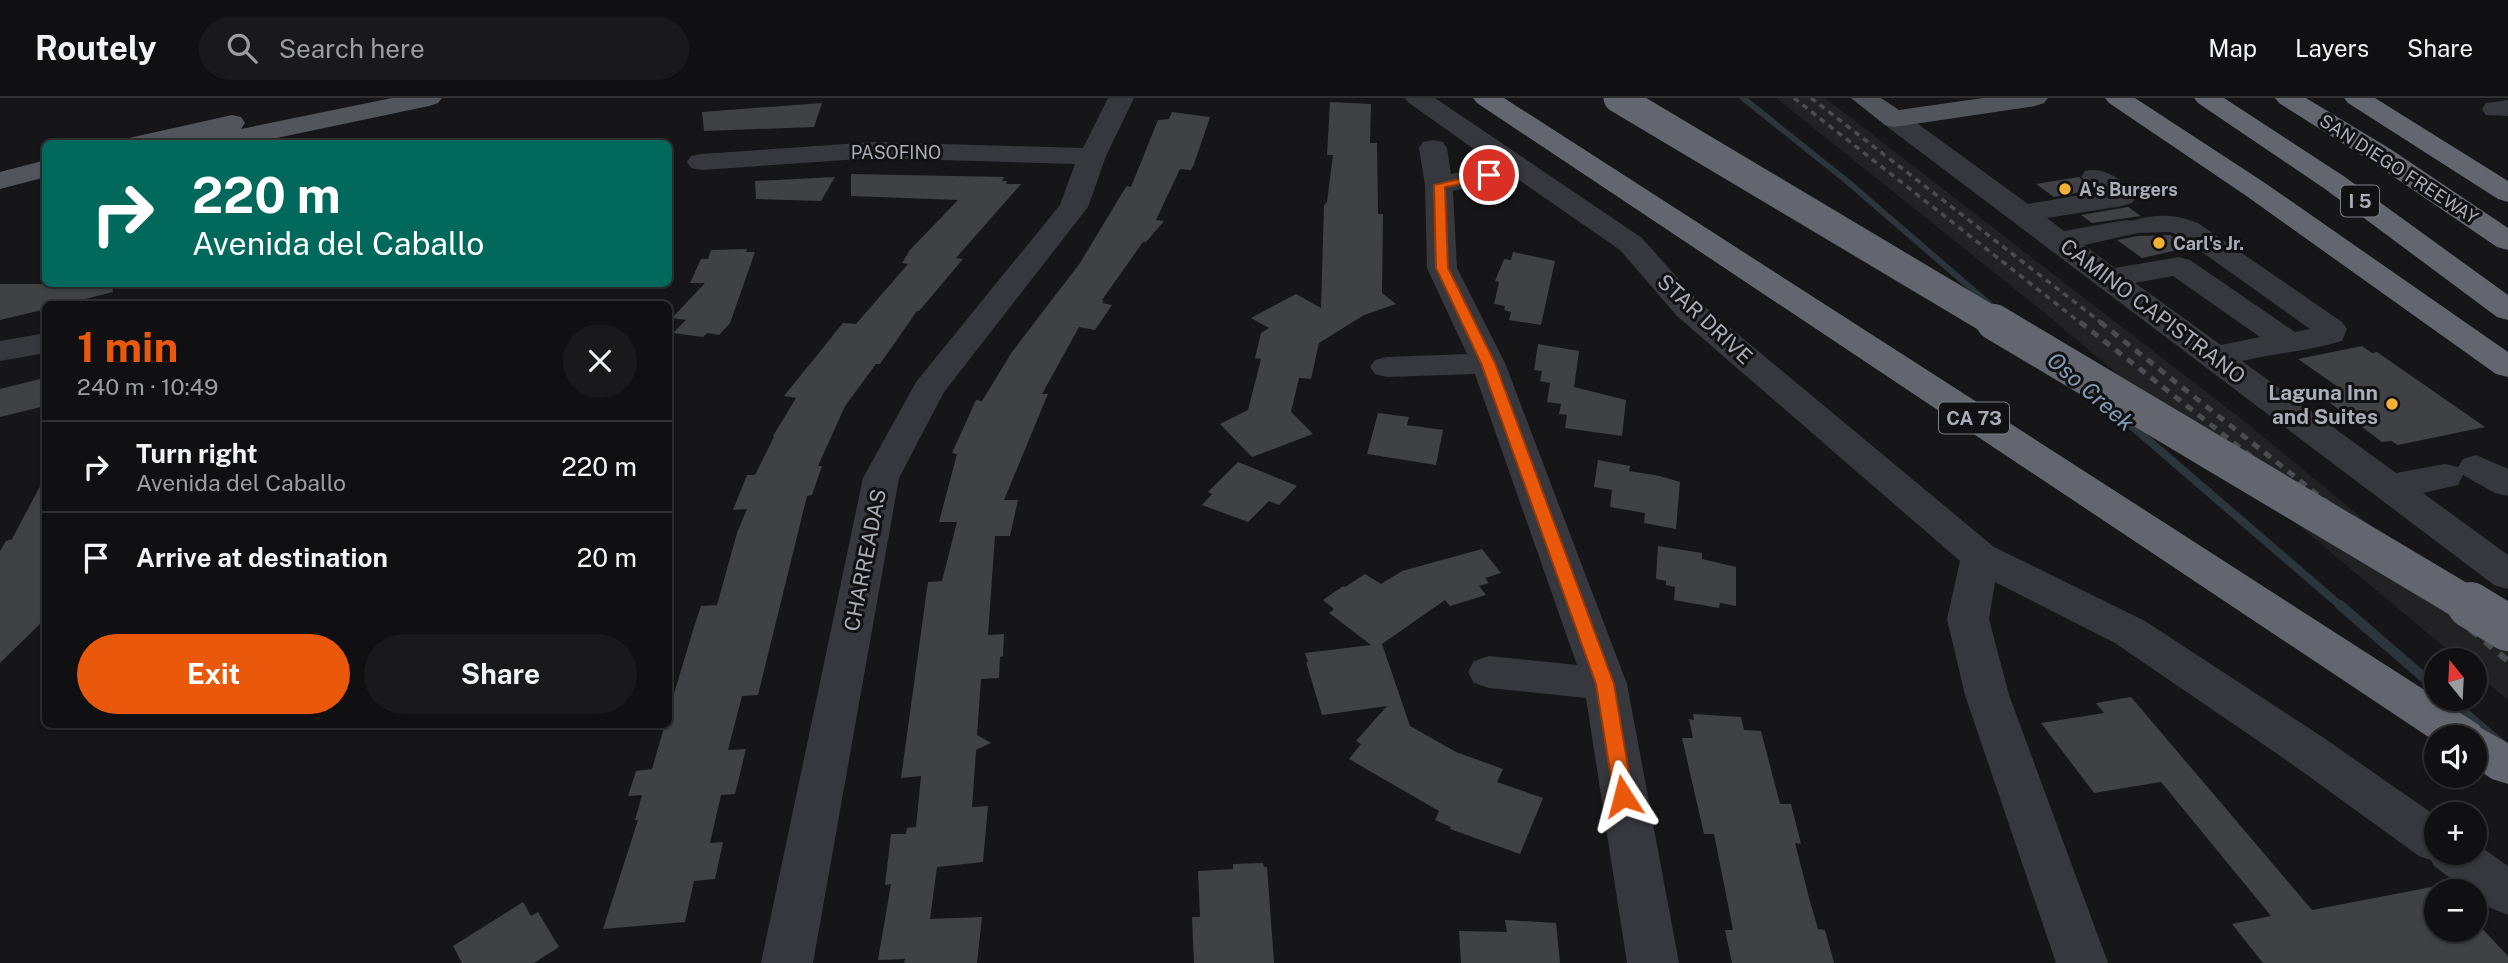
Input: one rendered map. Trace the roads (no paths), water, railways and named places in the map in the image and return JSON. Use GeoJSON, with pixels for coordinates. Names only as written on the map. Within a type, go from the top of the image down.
{"type":"FeatureCollection","features":[{"type":"Feature","properties":{"kind":"highway","name":"CA 73"},"geometry":{"type":"LineString","coordinates":[[1486,98],[2445,725]]}},
{"type":"Feature","properties":{"kind":"highway"},"geometry":{"type":"LineString","coordinates":[[1618,98],[2508,628]]}},
{"type":"Feature","properties":{"kind":"highway"},"geometry":{"type":"LineString","coordinates":[[2118,98],[2255,189],[2508,367]]}},
{"type":"Feature","properties":{"kind":"highway","name":"I 5"},"geometry":{"type":"LineString","coordinates":[[2207,98],[2335,183],[2508,310]]}},
{"type":"Feature","properties":{"kind":"highway","name":"SAN DIEGO FREEWAY"},"geometry":{"type":"LineString","coordinates":[[2288,98],[2382,156],[2508,241]]}},
{"type":"Feature","properties":{"kind":"highway"},"geometry":{"type":"LineString","coordinates":[[2357,98],[2508,193]]}},
{"type":"Feature","properties":{"kind":"highway"},"geometry":{"type":"LineString","coordinates":[[2487,752],[2508,766]]}},
{"type":"Feature","properties":{"kind":"main road"},"geometry":{"type":"LineString","coordinates":[[157,140],[351,98]]}},
{"type":"Feature","properties":{"kind":"main road","name":"CAMINO CAPISTRANO"},"geometry":{"type":"LineString","coordinates":[[1864,98],[1894,119]]}},
{"type":"Feature","properties":{"kind":"main road"},"geometry":{"type":"LineString","coordinates":[[1894,119],[2035,98]]}},
{"type":"Feature","properties":{"kind":"main road"},"geometry":{"type":"LineString","coordinates":[[226,140],[416,99]]}},
{"type":"Feature","properties":{"kind":"main road"},"geometry":{"type":"LineString","coordinates":[[0,181],[42,169]]}},
{"type":"Feature","properties":{"kind":"main road"},"geometry":{"type":"LineString","coordinates":[[0,197],[42,186]]}},
{"type":"Feature","properties":{"kind":"street","name":"CHARREADAS"},"geometry":{"type":"LineString","coordinates":[[787,963],[880,478],[928,389],[1074,207],[1092,156],[1121,98]]}},
{"type":"Feature","properties":{"kind":"street","name":"STAR DRIVE"},"geometry":{"type":"LineString","coordinates":[[1418,98],[1631,244],[1688,309],[1980,557],[2130,632],[2424,834]]}},
{"type":"Feature","properties":{"kind":"street","name":"CAMINO CAPISTRANO"},"geometry":{"type":"LineString","coordinates":[[1894,119],[2508,575]]}},
{"type":"Feature","properties":{"kind":"street","name":"PASOFINO"},"geometry":{"type":"LineString","coordinates":[[701,162],[874,150],[1092,156]]}},
{"type":"Feature","properties":{"kind":"street"},"geometry":{"type":"LineString","coordinates":[[1515,166],[1489,175],[1436,167],[1442,268],[1488,363],[1605,684],[1653,963]]}},
{"type":"Feature","properties":{"kind":"street"},"geometry":{"type":"LineString","coordinates":[[2022,214],[2122,197],[2095,177]]}},
{"type":"Feature","properties":{"kind":"street"},"geometry":{"type":"LineString","coordinates":[[2059,241],[2173,223],[2188,229],[2331,329],[2329,334],[2310,340],[2214,357]]}},
{"type":"Feature","properties":{"kind":"street"},"geometry":{"type":"LineString","coordinates":[[2109,278],[2179,266],[2287,341],[2285,343]]}},
{"type":"Feature","properties":{"kind":"street"},"geometry":{"type":"LineString","coordinates":[[0,351],[42,344]]}},
{"type":"Feature","properties":{"kind":"street"},"geometry":{"type":"LineString","coordinates":[[1387,367],[1488,363]]}},
{"type":"Feature","properties":{"kind":"street"},"geometry":{"type":"LineString","coordinates":[[2389,487],[2476,476]]}},
{"type":"Feature","properties":{"kind":"street"},"geometry":{"type":"LineString","coordinates":[[1980,557],[1968,619],[1987,695],[2082,963]]}},
{"type":"Feature","properties":{"kind":"street"},"geometry":{"type":"LineString","coordinates":[[1489,672],[1605,684]]}},
{"type":"Feature","properties":{"kind":"street"},"geometry":{"type":"LineString","coordinates":[[2469,865],[2508,893]]}},
{"type":"Feature","properties":{"kind":"waterway","name":"Oso Creek"},"geometry":{"type":"LineString","coordinates":[[1743,98],[1848,182],[1994,308]]}},
{"type":"Feature","properties":{"kind":"waterway","name":"Oso Creek"},"geometry":{"type":"LineString","coordinates":[[2119,415],[2342,607]]}},
{"type":"Feature","properties":{"kind":"waterway","name":"Oso Creek"},"geometry":{"type":"LineString","coordinates":[[2340,605],[2424,678]]}},
{"type":"Feature","properties":{"kind":"waterway","name":"Oso Creek"},"geometry":{"type":"LineString","coordinates":[[2462,711],[2508,750]]}},
{"type":"Feature","properties":{"kind":"railway"},"geometry":{"type":"LineString","coordinates":[[1794,98],[2082,324]]}},
{"type":"Feature","properties":{"kind":"railway"},"geometry":{"type":"LineString","coordinates":[[1811,98],[2103,324]]}},
{"type":"Feature","properties":{"kind":"railway"},"geometry":{"type":"LineString","coordinates":[[2080,322],[2443,607]]}},
{"type":"Feature","properties":{"kind":"railway"},"geometry":{"type":"LineString","coordinates":[[2100,322],[2459,607]]}},
{"type":"Feature","properties":{"kind":"railway"},"geometry":{"type":"LineString","coordinates":[[2441,605],[2508,661]]}},
{"type":"Feature","properties":{"kind":"railway"},"geometry":{"type":"LineString","coordinates":[[2457,605],[2508,646]]}},
{"type":"Feature","properties":{"kind":"place","name":"A's Burgers"},"geometry":{"type":"Point","coordinates":[2065,189]}},
{"type":"Feature","properties":{"kind":"place","name":"Carl's Jr."},"geometry":{"type":"Point","coordinates":[2159,243]}},
{"type":"Feature","properties":{"kind":"place","name":"Laguna Inn and Suites"},"geometry":{"type":"Point","coordinates":[2392,404]}}]}
